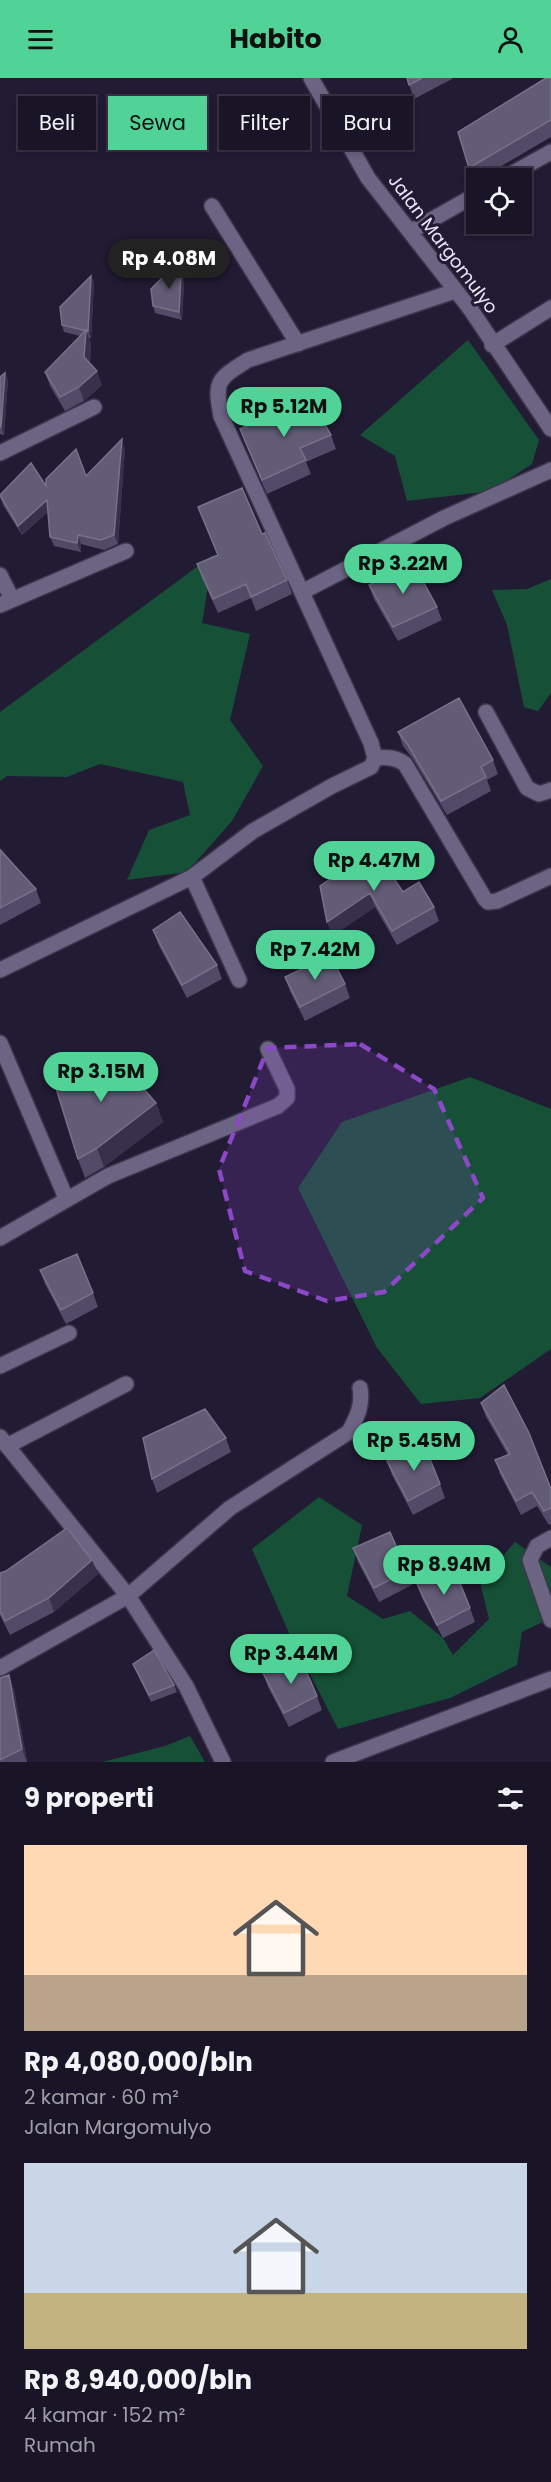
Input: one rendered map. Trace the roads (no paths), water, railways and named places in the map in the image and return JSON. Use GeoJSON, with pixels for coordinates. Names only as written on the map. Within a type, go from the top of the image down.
{"type":"FeatureCollection","features":[{"type":"Feature","properties":{"kind":"street","name":"Jalan Margomulyo"},"geometry":{"type":"LineString","coordinates":[[312,78],[369,178],[471,310],[492,345],[551,429]]}},
{"type":"Feature","properties":{"kind":"street"},"geometry":{"type":"LineString","coordinates":[[522,168],[551,152]]}},
{"type":"Feature","properties":{"kind":"street"},"geometry":{"type":"LineString","coordinates":[[410,232],[466,200]]}},
{"type":"Feature","properties":{"kind":"street"},"geometry":{"type":"LineString","coordinates":[[212,206],[298,344]]}},
{"type":"Feature","properties":{"kind":"street"},"geometry":{"type":"LineString","coordinates":[[0,970],[192,877],[253,831],[332,786],[371,767],[375,758],[371,743],[221,416],[217,396],[219,381],[248,360],[455,291]]}},
{"type":"Feature","properties":{"kind":"street"},"geometry":{"type":"LineString","coordinates":[[492,345],[551,308]]}},
{"type":"Feature","properties":{"kind":"street"},"geometry":{"type":"LineString","coordinates":[[0,453],[94,408]]}},
{"type":"Feature","properties":{"kind":"street"},"geometry":{"type":"LineString","coordinates":[[302,592],[444,518],[551,470]]}},
{"type":"Feature","properties":{"kind":"street"},"geometry":{"type":"LineString","coordinates":[[0,574],[6,602],[126,551]]}},
{"type":"Feature","properties":{"kind":"street"},"geometry":{"type":"LineString","coordinates":[[486,712],[527,788],[539,794],[551,790]]}},
{"type":"Feature","properties":{"kind":"street"},"geometry":{"type":"LineString","coordinates":[[375,758],[387,757],[405,764],[488,902],[497,901],[551,876]]}},
{"type":"Feature","properties":{"kind":"street"},"geometry":{"type":"LineString","coordinates":[[192,877],[239,980]]}},
{"type":"Feature","properties":{"kind":"street"},"geometry":{"type":"LineString","coordinates":[[1,1048],[66,1198]]}},
{"type":"Feature","properties":{"kind":"street"},"geometry":{"type":"LineString","coordinates":[[0,1238],[66,1198],[108,1176],[278,1106],[287,1098],[287,1089],[268,1049]]}},
{"type":"Feature","properties":{"kind":"street"},"geometry":{"type":"LineString","coordinates":[[0,1366],[69,1333]]}},
{"type":"Feature","properties":{"kind":"street"},"geometry":{"type":"LineString","coordinates":[[126,1384],[3,1442],[128,1596],[186,1686],[223,1762]]}},
{"type":"Feature","properties":{"kind":"street"},"geometry":{"type":"LineString","coordinates":[[0,1668],[128,1596],[230,1508],[349,1431],[358,1416],[363,1401],[360,1388]]}},
{"type":"Feature","properties":{"kind":"street"},"geometry":{"type":"LineString","coordinates":[[551,1538],[537,1546],[530,1560],[551,1620]]}},
{"type":"Feature","properties":{"kind":"street"},"geometry":{"type":"LineString","coordinates":[[333,1762],[551,1679]]}}]}
